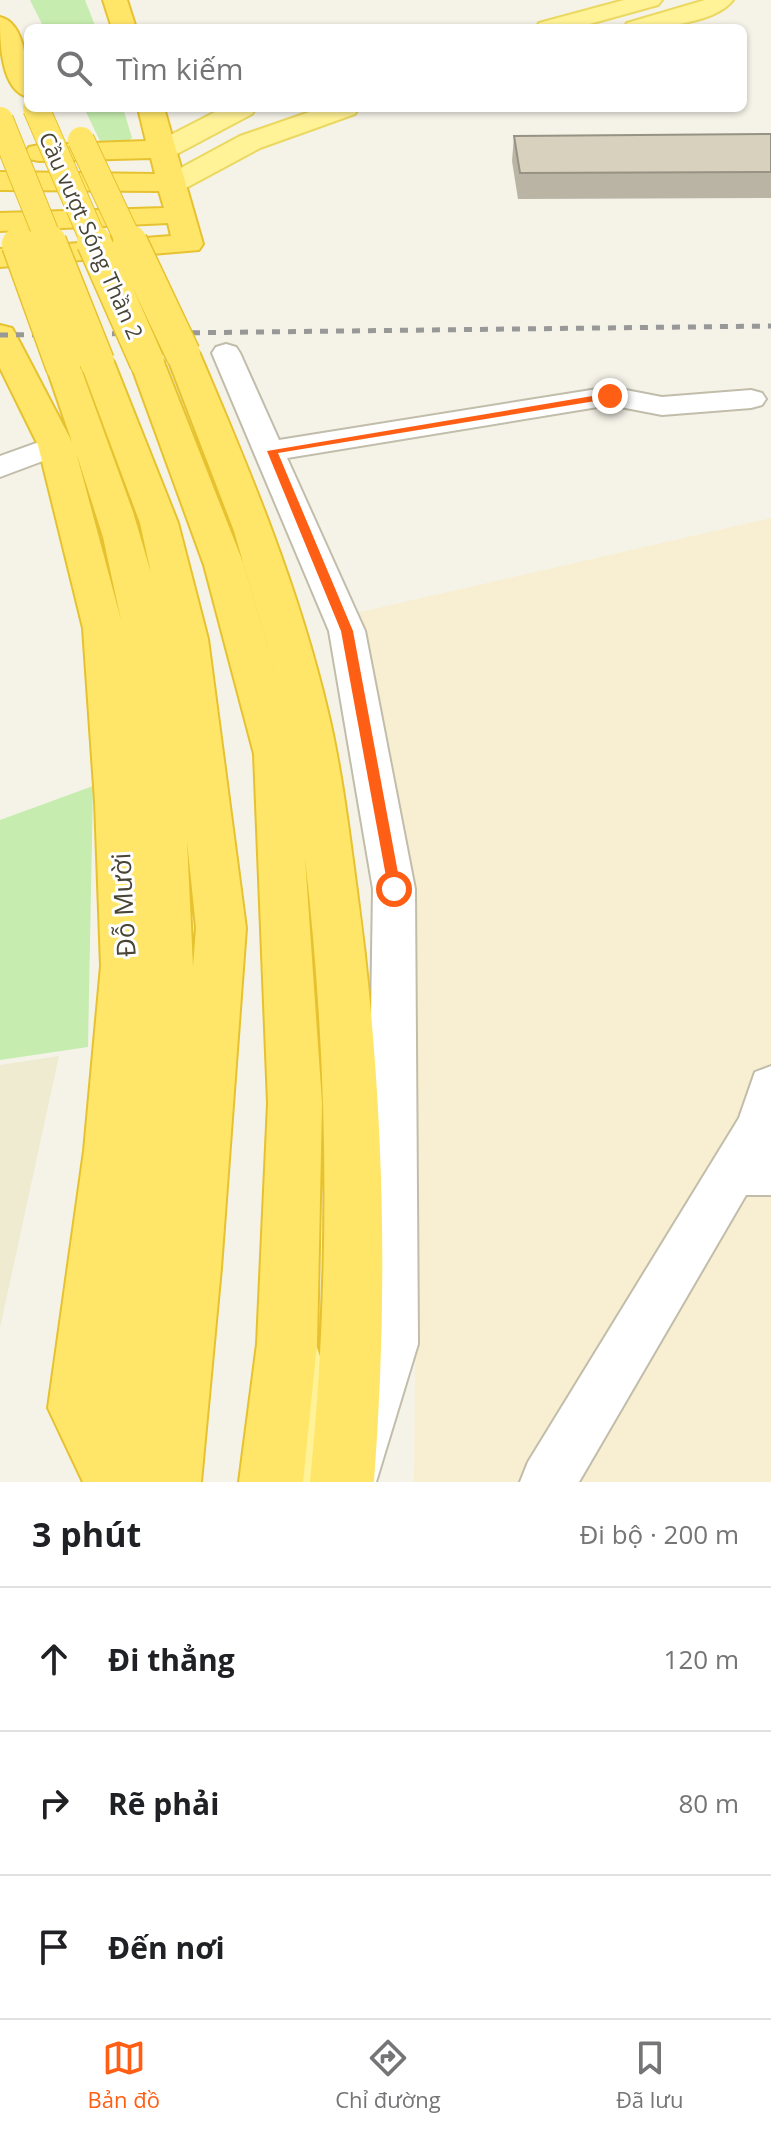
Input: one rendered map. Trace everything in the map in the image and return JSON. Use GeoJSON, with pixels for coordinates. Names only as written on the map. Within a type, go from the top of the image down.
{"type":"FeatureCollection","features":[{"type":"Feature","properties":{"kind":"highway"},"geometry":{"type":"LineString","coordinates":[[115,0],[123,24]]}},
{"type":"Feature","properties":{"kind":"highway"},"geometry":{"type":"LineString","coordinates":[[2,30],[24,80]]}},
{"type":"Feature","properties":{"kind":"highway","name":"Cầu vượt Sóng Thần 2"},"geometry":{"type":"LineString","coordinates":[[38,112],[185,356]]}},
{"type":"Feature","properties":{"kind":"highway","name":"Cầu vượt Sóng Thần 2"},"geometry":{"type":"LineString","coordinates":[[68,112],[185,356]]}},
{"type":"Feature","properties":{"kind":"highway"},"geometry":{"type":"LineString","coordinates":[[0,258],[188,244],[165,149],[152,112]]}},
{"type":"Feature","properties":{"kind":"highway"},"geometry":{"type":"LineString","coordinates":[[0,120],[35,358]]}},
{"type":"Feature","properties":{"kind":"highway"},"geometry":{"type":"LineString","coordinates":[[0,155],[165,149]]}},
{"type":"Feature","properties":{"kind":"highway"},"geometry":{"type":"LineString","coordinates":[[0,181],[174,183]]}},
{"type":"Feature","properties":{"kind":"highway"},"geometry":{"type":"LineString","coordinates":[[0,193],[35,358],[159,523],[187,639],[221,928],[192,1268],[169,1482]]}},
{"type":"Feature","properties":{"kind":"highway"},"geometry":{"type":"LineString","coordinates":[[0,222],[183,216]]}},
{"type":"Feature","properties":{"kind":"highway"},"geometry":{"type":"LineString","coordinates":[[185,356],[224,565],[276,754],[295,1103],[287,1344],[271,1482]]}},
{"type":"Feature","properties":{"kind":"highway"},"geometry":{"type":"LineString","coordinates":[[185,356],[245,501],[307,713],[325,830],[348,998],[358,1242],[354,1366],[345,1482]]}},
{"type":"Feature","properties":{"kind":"highway","name":"Đỗ Mười"},"geometry":{"type":"LineString","coordinates":[[35,358],[103,628],[118,801],[126,966],[112,1151],[79,1408],[121,1482]]}},
{"type":"Feature","properties":{"kind":"highway","name":"Đỗ Mười"},"geometry":{"type":"LineString","coordinates":[[35,358],[129,561],[157,723],[169,911],[167,1073],[139,1383],[121,1482]]}},
{"type":"Feature","properties":{"kind":"main road"},"geometry":{"type":"LineString","coordinates":[[563,24],[650,0]]}},
{"type":"Feature","properties":{"kind":"main road"},"geometry":{"type":"LineString","coordinates":[[650,24],[710,7],[721,0]]}},
{"type":"Feature","properties":{"kind":"main road"},"geometry":{"type":"LineString","coordinates":[[165,149],[235,112]]}},
{"type":"Feature","properties":{"kind":"main road"},"geometry":{"type":"LineString","coordinates":[[174,183],[250,142],[335,112]]}},
{"type":"Feature","properties":{"kind":"main road"},"geometry":{"type":"LineString","coordinates":[[287,1344],[331,1482]]}},
{"type":"Feature","properties":{"kind":"street"},"geometry":{"type":"LineString","coordinates":[[185,356],[272,451],[347,631],[394,889],[392,1344],[345,1482]]}},
{"type":"Feature","properties":{"kind":"street"},"geometry":{"type":"LineString","coordinates":[[272,451],[610,396],[662,406],[751,399]]}},
{"type":"Feature","properties":{"kind":"street"},"geometry":{"type":"LineString","coordinates":[[0,467],[56,445]]}},
{"type":"Feature","properties":{"kind":"street"},"geometry":{"type":"LineString","coordinates":[[548,1482],[752,1172],[771,1087]]}},
{"type":"Feature","properties":{"kind":"shaded area"},"geometry":{"type":"Polygon","coordinates":[[[771,518],[771,1482],[414,1482],[416,1220],[338,617],[771,518]]]}},
{"type":"Feature","properties":{"kind":"shaded area"},"geometry":{"type":"Polygon","coordinates":[[[59,1056],[0,1328],[0,1065],[59,1056]]]}},
{"type":"Feature","properties":{"kind":"green space"},"geometry":{"type":"Polygon","coordinates":[[[30,0],[85,0],[94,24],[42,24],[30,0]]]}},
{"type":"Feature","properties":{"kind":"green space"},"geometry":{"type":"Polygon","coordinates":[[[86,112],[124,112],[132,138],[125,143],[102,145],[86,112]]]}},
{"type":"Feature","properties":{"kind":"green space"},"geometry":{"type":"Polygon","coordinates":[[[93,786],[88,1047],[0,1060],[0,820],[93,786]]]}},
{"type":"Feature","properties":{"kind":"building"},"geometry":{"type":"Polygon","coordinates":[[[771,134],[771,172],[520,173],[514,136],[771,134]]]}},
{"type":"Feature","properties":{"kind":"railway"},"geometry":{"type":"LineString","coordinates":[[0,335],[771,326]]}},
{"type":"Feature","properties":{"kind":"route"},"geometry":{"type":"LineString","coordinates":[[394,889],[347,631],[272,451],[610,396]]}}]}
